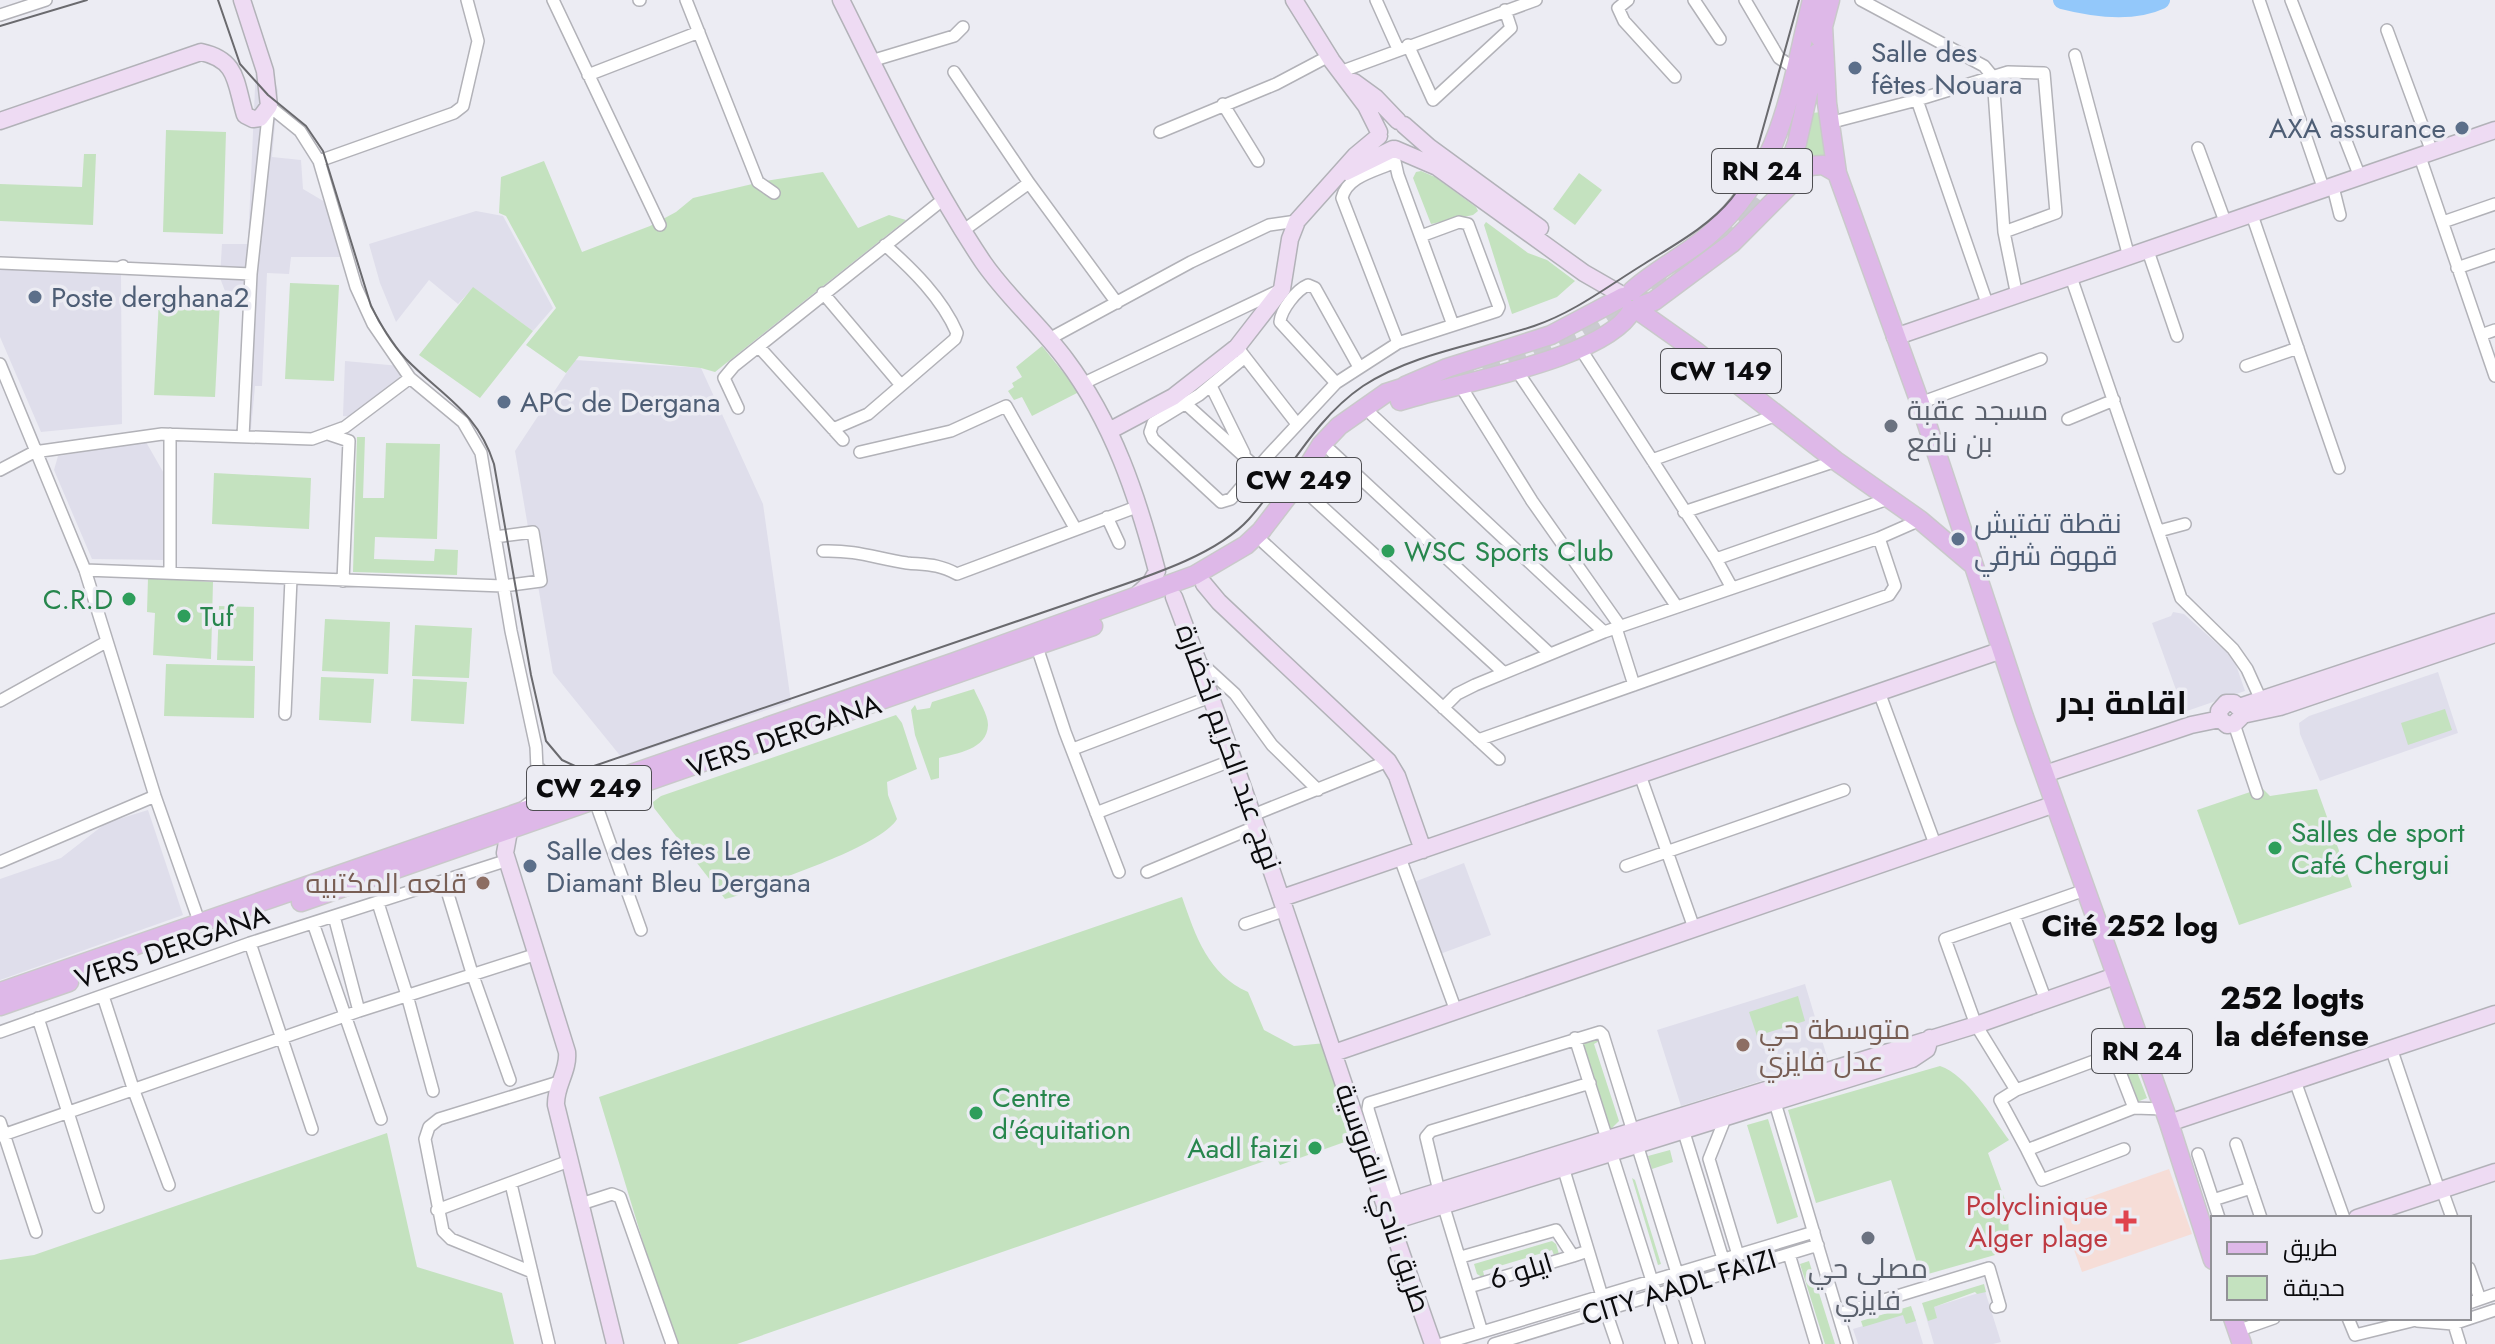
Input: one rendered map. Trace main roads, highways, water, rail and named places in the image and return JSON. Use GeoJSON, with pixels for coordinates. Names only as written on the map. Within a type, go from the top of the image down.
{"type":"FeatureCollection","features":[{"type":"Feature","properties":{"kind":"main road"},"geometry":{"type":"LineString","coordinates":[[0,121],[201,52],[218,55],[227,63],[245,115],[260,118],[269,106],[265,71],[242,0]]}},
{"type":"Feature","properties":{"kind":"main road"},"geometry":{"type":"LineString","coordinates":[[841,0],[945,198],[985,264],[1049,339],[1082,384],[1109,431],[1139,506],[1157,571],[1148,586],[1130,600]]}},
{"type":"Feature","properties":{"kind":"main road"},"geometry":{"type":"LineString","coordinates":[[1294,0],[1329,56],[1366,106],[1385,146],[1437,167],[1528,226]]}},
{"type":"Feature","properties":{"kind":"main road","name":"RN 24"},"geometry":{"type":"LineString","coordinates":[[1812,0],[1837,173],[1920,403],[2211,1254]]}},
{"type":"Feature","properties":{"kind":"main road","name":"RN 24"},"geometry":{"type":"LineString","coordinates":[[1630,306],[1661,269],[1708,235],[1743,200],[1755,183],[1775,139],[1796,69],[1814,26],[1830,0]]}},
{"type":"Feature","properties":{"kind":"main road"},"geometry":{"type":"LineString","coordinates":[[1774,179],[1814,26]]}},
{"type":"Feature","properties":{"kind":"main road","name":"RN 24"},"geometry":{"type":"LineString","coordinates":[[1770,205],[1784,180],[1797,143],[1814,26]]}},
{"type":"Feature","properties":{"kind":"main road"},"geometry":{"type":"LineString","coordinates":[[1340,72],[1376,98],[1429,147],[1528,226],[1590,266],[1602,282],[1630,306],[1659,324]]}},
{"type":"Feature","properties":{"kind":"main road"},"geometry":{"type":"LineString","coordinates":[[1109,431],[1173,397],[1241,352],[1282,289],[1290,239],[1297,221],[1379,134],[1386,122],[1401,123]]}},
{"type":"Feature","properties":{"kind":"main road"},"geometry":{"type":"LineString","coordinates":[[1335,179],[1403,145],[1407,137],[1401,123]]}},
{"type":"Feature","properties":{"kind":"main road"},"geometry":{"type":"LineString","coordinates":[[1895,337],[2495,130]]}},
{"type":"Feature","properties":{"kind":"main road","name":"RN 24"},"geometry":{"type":"LineString","coordinates":[[1630,306],[1670,289],[1732,243],[1809,166],[1823,165],[1837,173]]}},
{"type":"Feature","properties":{"kind":"main road"},"geometry":{"type":"LineString","coordinates":[[1661,269],[1657,275],[1658,281],[1664,288],[1670,289]]}},
{"type":"Feature","properties":{"kind":"main road"},"geometry":{"type":"LineString","coordinates":[[1630,306],[1640,319],[1659,324]]}},
{"type":"Feature","properties":{"kind":"main road"},"geometry":{"type":"LineString","coordinates":[[1388,399],[1517,371],[1580,348],[1630,306]]}},
{"type":"Feature","properties":{"kind":"main road"},"geometry":{"type":"LineString","coordinates":[[1388,399],[1447,368],[1630,306]]}},
{"type":"Feature","properties":{"kind":"main road","name":"CW 149"},"geometry":{"type":"LineString","coordinates":[[1659,324],[1836,461],[1920,520],[1974,566]]}},
{"type":"Feature","properties":{"kind":"main road","name":"VERS DERGANA"},"geometry":{"type":"LineString","coordinates":[[0,1006],[489,838],[513,823],[956,668],[1037,647],[1204,584],[1246,559],[1264,543],[1305,491],[1331,451],[1388,399],[1414,389]]}},
{"type":"Feature","properties":{"kind":"main road","name":"CW 249"},"geometry":{"type":"LineString","coordinates":[[956,668],[1185,580],[1246,545],[1279,508],[1330,436],[1359,410],[1388,399]]}},
{"type":"Feature","properties":{"kind":"main road"},"geometry":{"type":"LineString","coordinates":[[1940,530],[1950,528],[1954,523],[1956,508]]}},
{"type":"Feature","properties":{"kind":"main road"},"geometry":{"type":"LineString","coordinates":[[1920,520],[1967,545]]}},
{"type":"Feature","properties":{"kind":"main road"},"geometry":{"type":"LineString","coordinates":[[1157,571],[1185,580]]}},
{"type":"Feature","properties":{"kind":"main road"},"geometry":{"type":"LineString","coordinates":[[1204,584],[1219,602],[1388,761],[1397,776],[1423,850]]}},
{"type":"Feature","properties":{"kind":"main road","name":"نهج عبد الكريم لخضارة"},"geometry":{"type":"LineString","coordinates":[[1174,597],[1255,820],[1334,1053]]}},
{"type":"Feature","properties":{"kind":"main road"},"geometry":{"type":"LineString","coordinates":[[2231,715],[2261,700],[2495,622]]}},
{"type":"Feature","properties":{"kind":"main road"},"geometry":{"type":"LineString","coordinates":[[2044,770],[2189,718],[2280,707],[2495,634]]}},
{"type":"Feature","properties":{"kind":"main road"},"geometry":{"type":"LineString","coordinates":[[1284,904],[1400,858],[2002,650]]}},
{"type":"Feature","properties":{"kind":"main road"},"geometry":{"type":"LineString","coordinates":[[1334,1053],[2055,804]]}},
{"type":"Feature","properties":{"kind":"main road"},"geometry":{"type":"LineString","coordinates":[[506,856],[513,823]]}},
{"type":"Feature","properties":{"kind":"main road","name":"CW 249"},"geometry":{"type":"LineString","coordinates":[[0,992],[513,823]]}},
{"type":"Feature","properties":{"kind":"main road"},"geometry":{"type":"LineString","coordinates":[[489,838],[506,856],[567,1052],[567,1064],[556,1099],[569,1161],[585,1202],[625,1344]]}},
{"type":"Feature","properties":{"kind":"main road"},"geometry":{"type":"LineString","coordinates":[[1393,1213],[1773,1094],[2115,976]]}},
{"type":"Feature","properties":{"kind":"main road"},"geometry":{"type":"LineString","coordinates":[[2166,1116],[2295,1081],[2495,1014]]}},
{"type":"Feature","properties":{"kind":"main road","name":"طريق نادي الفروسية"},"geometry":{"type":"LineString","coordinates":[[1334,1053],[1393,1213],[1433,1344]]}},
{"type":"Feature","properties":{"kind":"main road"},"geometry":{"type":"LineString","coordinates":[[562,1081],[615,1344]]}},
{"type":"Feature","properties":{"kind":"main road"},"geometry":{"type":"LineString","coordinates":[[1681,1123],[1721,1117],[1773,1094]]}},
{"type":"Feature","properties":{"kind":"main road"},"geometry":{"type":"LineString","coordinates":[[1441,1198],[1563,1167],[1610,1145]]}},
{"type":"Feature","properties":{"kind":"main road"},"geometry":{"type":"LineString","coordinates":[[2379,1215],[2495,1172]]}},
{"type":"Feature","properties":{"kind":"waterway"},"geometry":{"type":"LineString","coordinates":[[2062,0],[2125,8],[2161,0]]}},
{"type":"Feature","properties":{"kind":"tunnel"},"geometry":{"type":"LineString","coordinates":[[1750,215],[1777,178]]}},
{"type":"Feature","properties":{"kind":"tunnel"},"geometry":{"type":"LineString","coordinates":[[1697,255],[1717,240],[1755,202]]}},
{"type":"Feature","properties":{"kind":"tunnel"},"geometry":{"type":"LineString","coordinates":[[1457,377],[1533,357],[1577,339],[1671,279]]}},
{"type":"Feature","properties":{"kind":"tram line"},"geometry":{"type":"LineString","coordinates":[[0,26],[87,0]]}},
{"type":"Feature","properties":{"kind":"tram line"},"geometry":{"type":"LineString","coordinates":[[218,0],[240,64],[268,95],[306,126],[323,151],[371,306],[383,327],[406,359],[468,417],[487,446],[494,464],[531,675],[546,741],[562,760],[575,766],[591,767],[1147,576],[1215,546],[1249,519],[1315,431],[1363,386],[1403,365],[1534,326],[1563,314],[1679,242],[1722,209],[1742,184],[1755,157],[1799,0]]}},
{"type":"Feature","properties":{"kind":"place","name":"Salle des fêtes Nouara"},"geometry":{"type":"Point","coordinates":[1855,68]}},
{"type":"Feature","properties":{"kind":"place","name":"AXA assurance"},"geometry":{"type":"Point","coordinates":[2462,128]}},
{"type":"Feature","properties":{"kind":"place","name":"Poste derghana2"},"geometry":{"type":"Point","coordinates":[35,297]}},
{"type":"Feature","properties":{"kind":"place","name":"APC de Dergana"},"geometry":{"type":"Point","coordinates":[504,402]}},
{"type":"Feature","properties":{"kind":"place","name":"مسجد عقبة بن نافع"},"geometry":{"type":"Point","coordinates":[1891,426]}},
{"type":"Feature","properties":{"kind":"place","name":"نقطة تفتيش قهوة شرقي"},"geometry":{"type":"Point","coordinates":[1958,539]}},
{"type":"Feature","properties":{"kind":"place","name":"WSC Sports Club"},"geometry":{"type":"Point","coordinates":[1388,551]}},
{"type":"Feature","properties":{"kind":"place","name":"C.R.D"},"geometry":{"type":"Point","coordinates":[129,599]}},
{"type":"Feature","properties":{"kind":"place","name":"Tuf"},"geometry":{"type":"Point","coordinates":[184,616]}},
{"type":"Feature","properties":{"kind":"place","name":"Salles de sport Café Chergui"},"geometry":{"type":"Point","coordinates":[2275,848]}},
{"type":"Feature","properties":{"kind":"place","name":"Salle des fêtes Le Diamant Bleu Dergana"},"geometry":{"type":"Point","coordinates":[530,866]}},
{"type":"Feature","properties":{"kind":"place","name":"قلعه المكتبيه"},"geometry":{"type":"Point","coordinates":[483,883]}},
{"type":"Feature","properties":{"kind":"place","name":"متوسطة حي عدل فايزي"},"geometry":{"type":"Point","coordinates":[1743,1045]}},
{"type":"Feature","properties":{"kind":"place","name":"Centre d'équitation"},"geometry":{"type":"Point","coordinates":[976,1113]}},
{"type":"Feature","properties":{"kind":"place","name":"Aadl faizi"},"geometry":{"type":"Point","coordinates":[1315,1148]}},
{"type":"Feature","properties":{"kind":"place","name":"Polyclinique Alger plage"},"geometry":{"type":"Point","coordinates":[2126,1221]}},
{"type":"Feature","properties":{"kind":"place","name":"مصلى حي فايزي"},"geometry":{"type":"Point","coordinates":[1868,1238]}},
{"type":"Feature","properties":{"kind":"district","name":"اقامة بدر"},"geometry":{"type":"Point","coordinates":[2122,703]}},
{"type":"Feature","properties":{"kind":"district","name":"Cité 252 log"},"geometry":{"type":"Point","coordinates":[2130,925]}},
{"type":"Feature","properties":{"kind":"district","name":"252 logts la défense"},"geometry":{"type":"Point","coordinates":[2292,1016]}}]}
